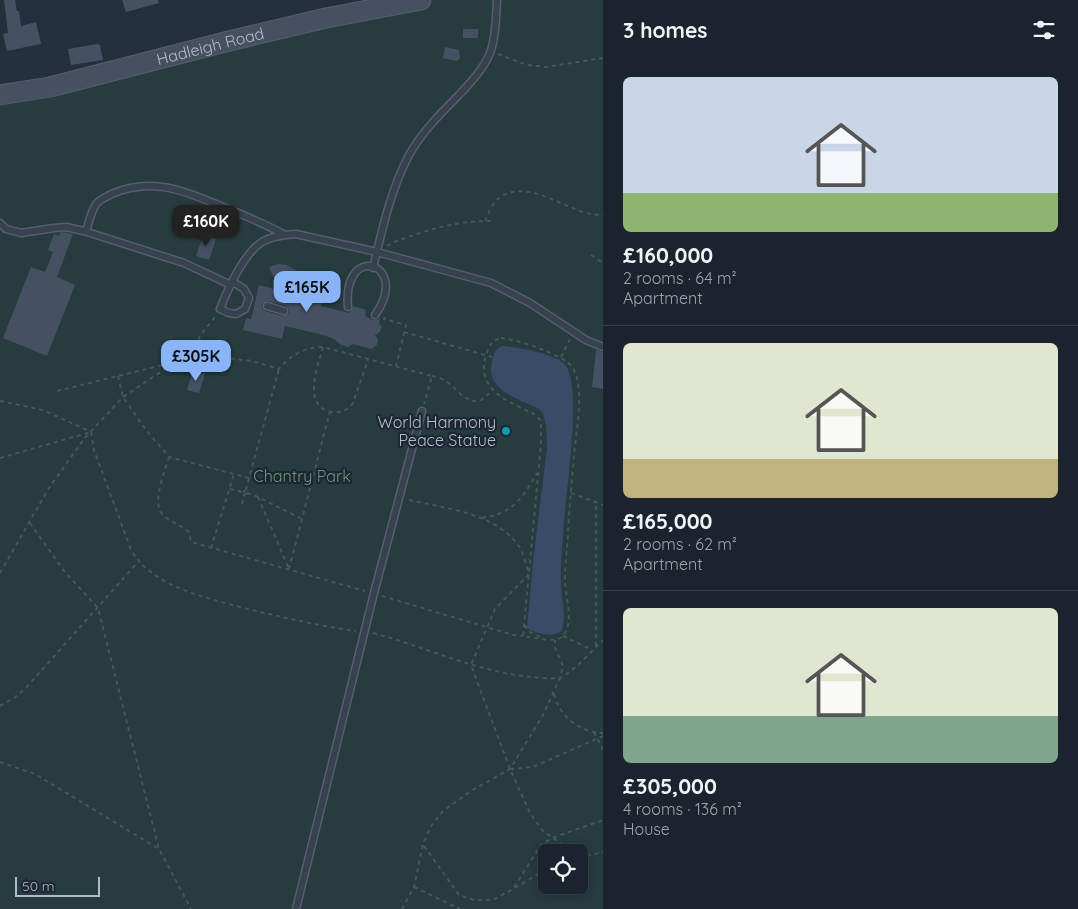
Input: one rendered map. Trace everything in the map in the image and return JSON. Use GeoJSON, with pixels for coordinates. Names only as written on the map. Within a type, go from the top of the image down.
{"type":"FeatureCollection","features":[{"type":"Feature","properties":{"kind":"street","name":"Hadleigh Road"},"geometry":{"type":"LineString","coordinates":[[0,93],[50,87],[316,20],[421,0]]}},
{"type":"Feature","properties":{"kind":"lane"},"geometry":{"type":"LineString","coordinates":[[373,268],[400,175],[410,154],[422,134],[485,64],[491,51],[497,0]]}},
{"type":"Feature","properties":{"kind":"lane"},"geometry":{"type":"LineString","coordinates":[[86,232],[94,208],[103,198],[122,190],[142,186],[159,186],[178,189],[207,200],[251,218],[285,235]]}},
{"type":"Feature","properties":{"kind":"lane"},"geometry":{"type":"LineString","coordinates":[[0,223],[6,229],[21,233],[66,227],[184,263],[232,284],[247,292],[252,303],[236,314],[220,309],[232,284],[248,256],[267,239],[295,231],[491,283],[530,303],[586,340],[603,346]]}},
{"type":"Feature","properties":{"kind":"lane"},"geometry":{"type":"LineString","coordinates":[[348,308],[347,290],[351,277],[355,271],[364,267],[373,268],[384,274],[386,280],[386,294],[375,315]]}},
{"type":"Feature","properties":{"kind":"lane"},"geometry":{"type":"LineString","coordinates":[[267,306],[284,311]]}},
{"type":"Feature","properties":{"kind":"lane"},"geometry":{"type":"LineString","coordinates":[[296,909],[364,632],[422,411]]}},
{"type":"Feature","properties":{"kind":"path"},"geometry":{"type":"LineString","coordinates":[[491,51],[528,65],[546,67],[603,58]]}},
{"type":"Feature","properties":{"kind":"path"},"geometry":{"type":"LineString","coordinates":[[485,221],[492,206],[498,199],[503,195],[519,192],[541,195],[579,211],[603,215]]}},
{"type":"Feature","properties":{"kind":"path"},"geometry":{"type":"LineString","coordinates":[[377,252],[394,242],[443,226],[470,221],[493,221]]}},
{"type":"Feature","properties":{"kind":"path"},"geometry":{"type":"LineString","coordinates":[[590,255],[603,263]]}},
{"type":"Feature","properties":{"kind":"path"},"geometry":{"type":"LineString","coordinates":[[381,306],[384,319],[406,325],[396,366]]}},
{"type":"Feature","properties":{"kind":"path"},"geometry":{"type":"LineString","coordinates":[[190,354],[200,336],[220,309]]}},
{"type":"Feature","properties":{"kind":"path"},"geometry":{"type":"LineString","coordinates":[[404,332],[492,357]]}},
{"type":"Feature","properties":{"kind":"path"},"geometry":{"type":"LineString","coordinates":[[561,358],[573,332]]}},
{"type":"Feature","properties":{"kind":"path"},"geometry":{"type":"LineString","coordinates":[[169,457],[160,488],[158,505],[164,516],[189,532],[191,542],[374,593],[513,635],[555,640],[563,636],[567,626],[568,601],[565,581],[578,392],[576,375],[572,366],[561,358],[518,342],[501,338],[492,343],[486,355],[486,377],[492,390],[501,397],[540,418],[542,433],[523,636]]}},
{"type":"Feature","properties":{"kind":"path"},"geometry":{"type":"LineString","coordinates":[[242,504],[280,369],[297,352],[323,347],[432,376],[446,381],[462,396],[471,401],[480,401],[492,390]]}},
{"type":"Feature","properties":{"kind":"path"},"geometry":{"type":"LineString","coordinates":[[323,347],[314,392],[317,402],[330,411],[341,412],[350,408],[353,404],[368,360]]}},
{"type":"Feature","properties":{"kind":"path"},"geometry":{"type":"LineString","coordinates":[[0,573],[49,488],[91,432],[123,397],[174,362],[190,354],[252,362],[280,369]]}},
{"type":"Feature","properties":{"kind":"path"},"geometry":{"type":"LineString","coordinates":[[57,390],[174,362]]}},
{"type":"Feature","properties":{"kind":"path"},"geometry":{"type":"LineString","coordinates":[[118,376],[123,397],[146,430],[169,457],[249,478]]}},
{"type":"Feature","properties":{"kind":"path"},"geometry":{"type":"LineString","coordinates":[[422,411],[432,376]]}},
{"type":"Feature","properties":{"kind":"path"},"geometry":{"type":"LineString","coordinates":[[0,401],[43,410],[91,432]]}},
{"type":"Feature","properties":{"kind":"path"},"geometry":{"type":"LineString","coordinates":[[289,569],[330,411]]}},
{"type":"Feature","properties":{"kind":"path"},"geometry":{"type":"LineString","coordinates":[[0,458],[91,432]]}},
{"type":"Feature","properties":{"kind":"path"},"geometry":{"type":"LineString","coordinates":[[91,432],[94,450],[131,550],[138,562],[176,587],[206,598],[281,618],[391,638],[471,665],[515,676],[560,678],[603,640]]}},
{"type":"Feature","properties":{"kind":"path"},"geometry":{"type":"LineString","coordinates":[[482,518],[499,514],[514,505],[527,490],[538,471]]}},
{"type":"Feature","properties":{"kind":"path"},"geometry":{"type":"LineString","coordinates":[[211,548],[234,474]]}},
{"type":"Feature","properties":{"kind":"path"},"geometry":{"type":"LineString","coordinates":[[230,488],[258,497],[302,519]]}},
{"type":"Feature","properties":{"kind":"path"},"geometry":{"type":"LineString","coordinates":[[570,493],[603,505]]}},
{"type":"Feature","properties":{"kind":"path"},"geometry":{"type":"LineString","coordinates":[[258,497],[289,569]]}},
{"type":"Feature","properties":{"kind":"path"},"geometry":{"type":"LineString","coordinates":[[399,498],[482,518],[501,529],[519,545],[529,574]]}},
{"type":"Feature","properties":{"kind":"path"},"geometry":{"type":"LineString","coordinates":[[596,501],[596,647]]}},
{"type":"Feature","properties":{"kind":"path"},"geometry":{"type":"LineString","coordinates":[[29,522],[64,570],[98,608],[159,849],[191,909]]}},
{"type":"Feature","properties":{"kind":"path"},"geometry":{"type":"LineString","coordinates":[[0,706],[25,689],[138,562]]}},
{"type":"Feature","properties":{"kind":"path"},"geometry":{"type":"LineString","coordinates":[[529,574],[494,609],[488,628],[471,665],[510,770],[530,813],[543,832],[562,844]]}},
{"type":"Feature","properties":{"kind":"path"},"geometry":{"type":"LineString","coordinates":[[524,622],[528,631],[542,639]]}},
{"type":"Feature","properties":{"kind":"path"},"geometry":{"type":"LineString","coordinates":[[563,636],[592,650]]}},
{"type":"Feature","properties":{"kind":"path"},"geometry":{"type":"LineString","coordinates":[[510,770],[543,716],[560,678],[563,666],[555,640]]}},
{"type":"Feature","properties":{"kind":"path"},"geometry":{"type":"LineString","coordinates":[[554,693],[557,706],[563,715],[583,728],[603,734]]}},
{"type":"Feature","properties":{"kind":"path"},"geometry":{"type":"LineString","coordinates":[[593,731],[603,750]]}},
{"type":"Feature","properties":{"kind":"path"},"geometry":{"type":"LineString","coordinates":[[402,909],[414,888],[423,844],[431,826],[443,810],[470,791],[510,770],[533,767],[596,739],[603,734]]}},
{"type":"Feature","properties":{"kind":"path"},"geometry":{"type":"LineString","coordinates":[[0,762],[43,778],[159,849]]}},
{"type":"Feature","properties":{"kind":"path"},"geometry":{"type":"LineString","coordinates":[[513,889],[541,846],[552,838],[603,820]]}},
{"type":"Feature","properties":{"kind":"path"},"geometry":{"type":"LineString","coordinates":[[423,844],[459,895],[474,900],[494,900],[538,874]]}},
{"type":"Feature","properties":{"kind":"path"},"geometry":{"type":"LineString","coordinates":[[588,855],[602,852]]}},
{"type":"Feature","properties":{"kind":"path"},"geometry":{"type":"LineString","coordinates":[[414,888],[460,909]]}},
{"type":"Feature","properties":{"kind":"green space","name":"Chantry Park"},"geometry":{"type":"Polygon","coordinates":[[[421,0],[603,0],[603,909],[0,909],[0,100],[421,0]]]}},
{"type":"Feature","properties":{"kind":"water"},"geometry":{"type":"Polygon","coordinates":[[[502,346],[555,358],[566,366],[571,379],[573,422],[561,567],[564,619],[562,631],[549,635],[527,628],[547,448],[546,425],[543,413],[539,409],[505,392],[493,380],[491,372],[493,357],[502,346]]]}},
{"type":"Feature","properties":{"kind":"building"},"geometry":{"type":"Polygon","coordinates":[[[4,0],[15,0],[21,26],[36,22],[41,44],[7,51],[3,34],[8,33],[4,0]]]}},
{"type":"Feature","properties":{"kind":"building"},"geometry":{"type":"Polygon","coordinates":[[[122,0],[158,0],[159,3],[126,12],[122,0]]]}},
{"type":"Feature","properties":{"kind":"building"},"geometry":{"type":"Polygon","coordinates":[[[463,29],[478,29],[478,38],[463,38],[463,29]]]}},
{"type":"Feature","properties":{"kind":"building"},"geometry":{"type":"Polygon","coordinates":[[[100,45],[103,60],[71,65],[68,49],[100,45]]]}},
{"type":"Feature","properties":{"kind":"building"},"geometry":{"type":"Polygon","coordinates":[[[445,47],[459,50],[460,58],[457,61],[443,58],[445,47]]]}},
{"type":"Feature","properties":{"kind":"building"},"geometry":{"type":"Polygon","coordinates":[[[60,232],[73,234],[57,277],[75,285],[47,356],[3,338],[31,267],[45,272],[53,252],[48,250],[54,234],[59,236],[60,232]]]}},
{"type":"Feature","properties":{"kind":"building"},"geometry":{"type":"Polygon","coordinates":[[[203,235],[216,239],[209,260],[196,256],[203,235]]]}},
{"type":"Feature","properties":{"kind":"building"},"geometry":{"type":"Polygon","coordinates":[[[278,264],[286,265],[309,277],[305,282],[311,283],[310,295],[323,299],[321,306],[349,313],[353,306],[366,310],[365,316],[373,320],[380,319],[379,323],[382,327],[380,332],[375,335],[378,340],[377,345],[371,349],[353,344],[348,347],[323,335],[285,326],[282,339],[243,330],[246,318],[251,319],[259,285],[279,290],[269,267],[278,264]],[[268,301],[262,304],[262,308],[265,311],[283,316],[289,313],[289,309],[286,306],[268,301]]]}},
{"type":"Feature","properties":{"kind":"building"},"geometry":{"type":"Polygon","coordinates":[[[596,350],[603,352],[603,389],[592,387],[596,350]]]}},
{"type":"Feature","properties":{"kind":"building"},"geometry":{"type":"Polygon","coordinates":[[[193,370],[205,374],[199,393],[187,390],[193,370]]]}},
{"type":"Feature","properties":{"kind":"place","name":"World Harmony Peace Statue"},"geometry":{"type":"Point","coordinates":[506,431]}}]}
